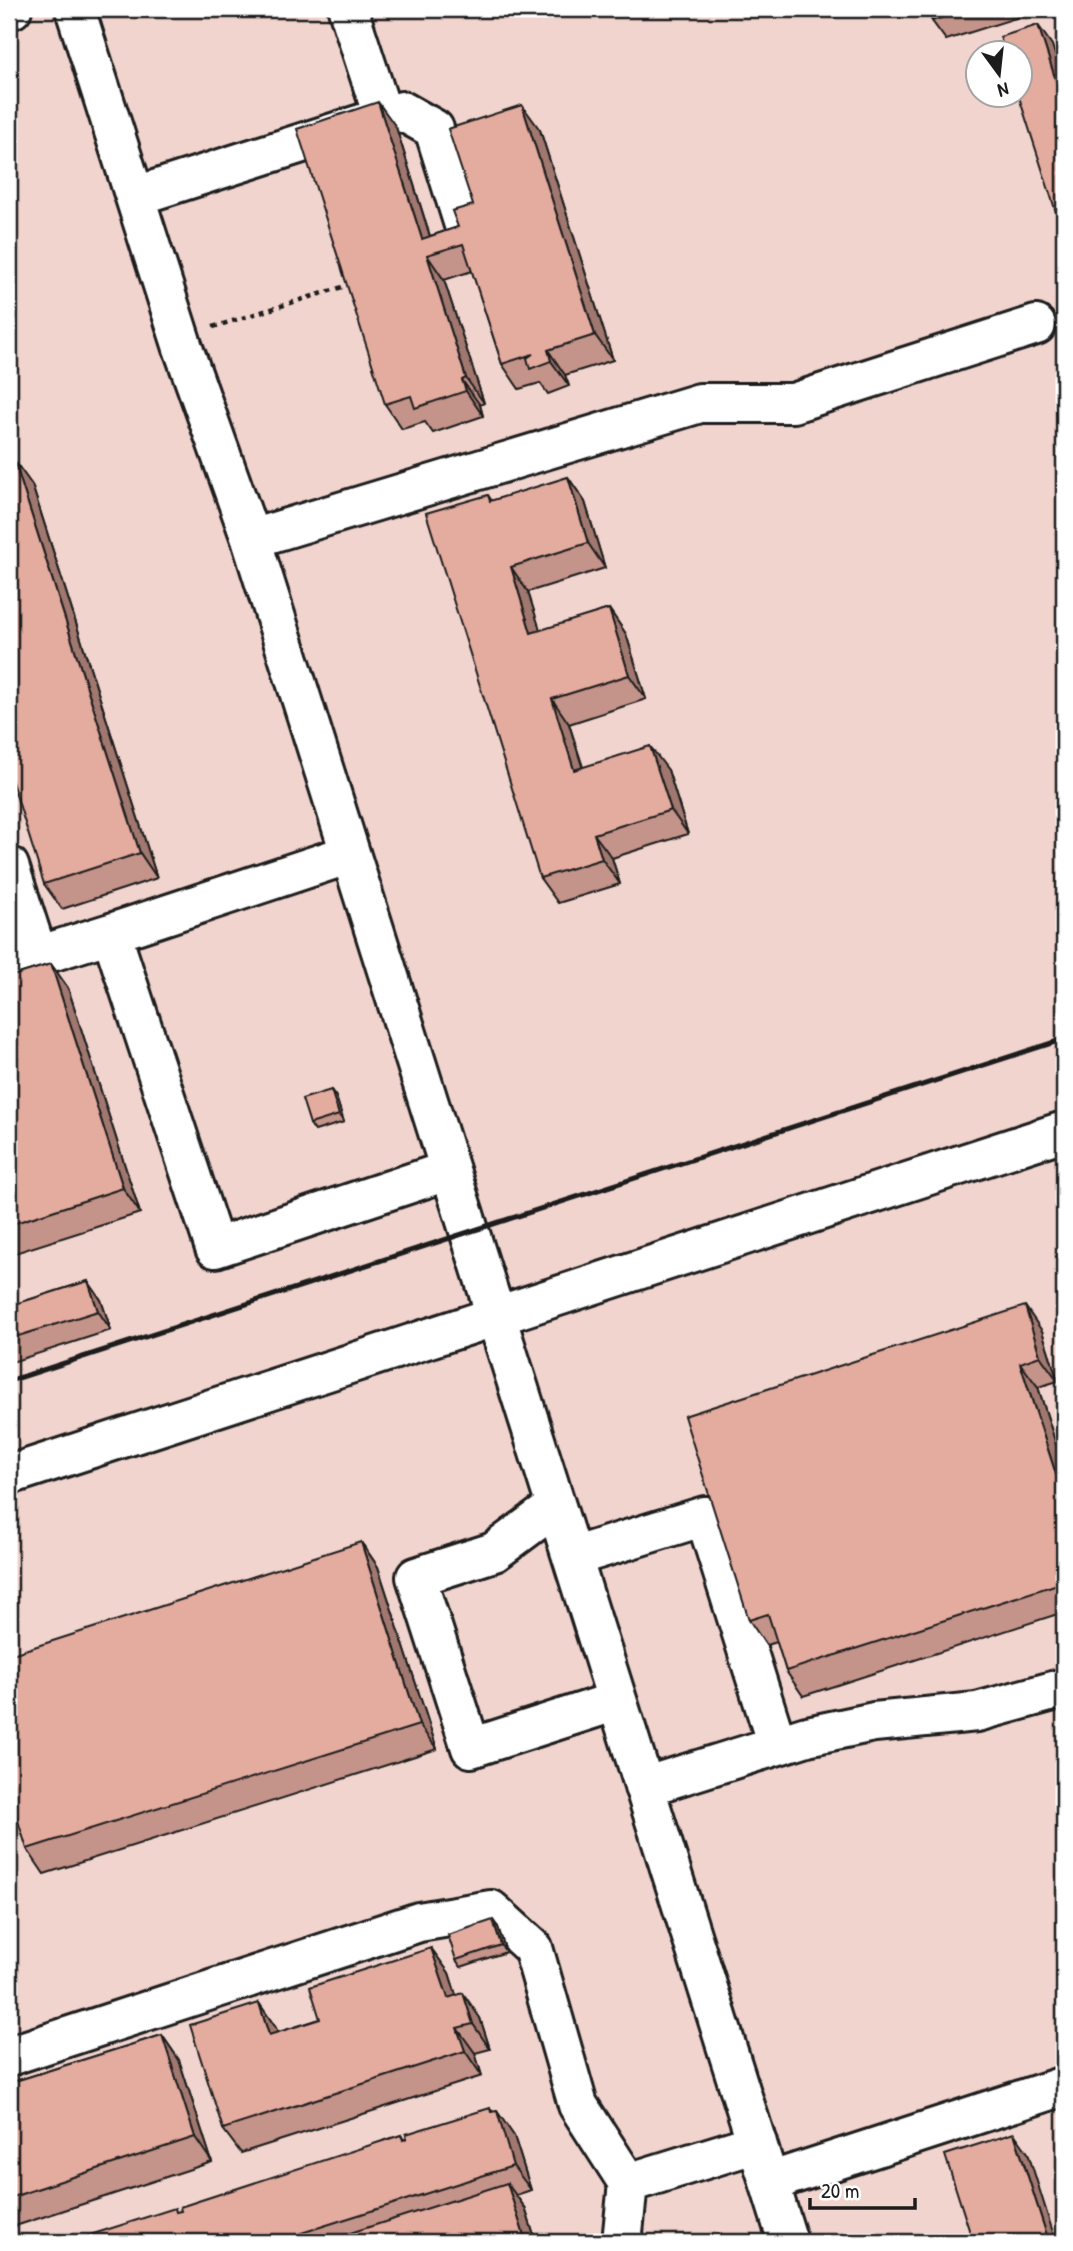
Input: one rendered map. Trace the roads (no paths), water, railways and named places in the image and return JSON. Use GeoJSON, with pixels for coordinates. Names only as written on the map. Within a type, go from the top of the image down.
{"type":"FeatureCollection","features":[{"type":"Feature","properties":{"kind":"lane"},"geometry":{"type":"LineString","coordinates":[[75,9],[183,348],[251,538],[788,2242]]}},
{"type":"Feature","properties":{"kind":"lane"},"geometry":{"type":"LineString","coordinates":[[348,9],[383,116]]}},
{"type":"Feature","properties":{"kind":"lane"},"geometry":{"type":"LineString","coordinates":[[136,196],[401,111],[434,129],[464,225]]}},
{"type":"Feature","properties":{"kind":"lane"},"geometry":{"type":"LineString","coordinates":[[251,538],[700,402],[793,403],[1036,325]]}},
{"type":"Feature","properties":{"kind":"lane"},"geometry":{"type":"LineString","coordinates":[[9,866],[23,961],[350,854]]}},
{"type":"Feature","properties":{"kind":"lane"},"geometry":{"type":"LineString","coordinates":[[111,933],[215,1248],[450,1170]]}},
{"type":"Feature","properties":{"kind":"lane"},"geometry":{"type":"LineString","coordinates":[[9,1475],[1064,1131]]}},
{"type":"Feature","properties":{"kind":"lane"},"geometry":{"type":"LineString","coordinates":[[556,1506],[494,1552],[416,1577],[471,1748],[617,1701]]}},
{"type":"Feature","properties":{"kind":"lane"},"geometry":{"type":"LineString","coordinates":[[572,1558],[705,1516],[776,1745]]}},
{"type":"Feature","properties":{"kind":"lane"},"geometry":{"type":"LineString","coordinates":[[645,1787],[776,1745],[874,1722],[977,1712],[1064,1688]]}},
{"type":"Feature","properties":{"kind":"lane"},"geometry":{"type":"LineString","coordinates":[[9,2056],[419,1922],[491,1910],[533,1948],[578,2105],[628,2183],[622,2242]]}},
{"type":"Feature","properties":{"kind":"lane"},"geometry":{"type":"LineString","coordinates":[[769,2182],[1064,2086]]}},
{"type":"Feature","properties":{"kind":"lane"},"geometry":{"type":"LineString","coordinates":[[628,2183],[757,2143]]}},
{"type":"Feature","properties":{"kind":"railway"},"geometry":{"type":"LineString","coordinates":[[9,1381],[1064,1039]]}}]}
